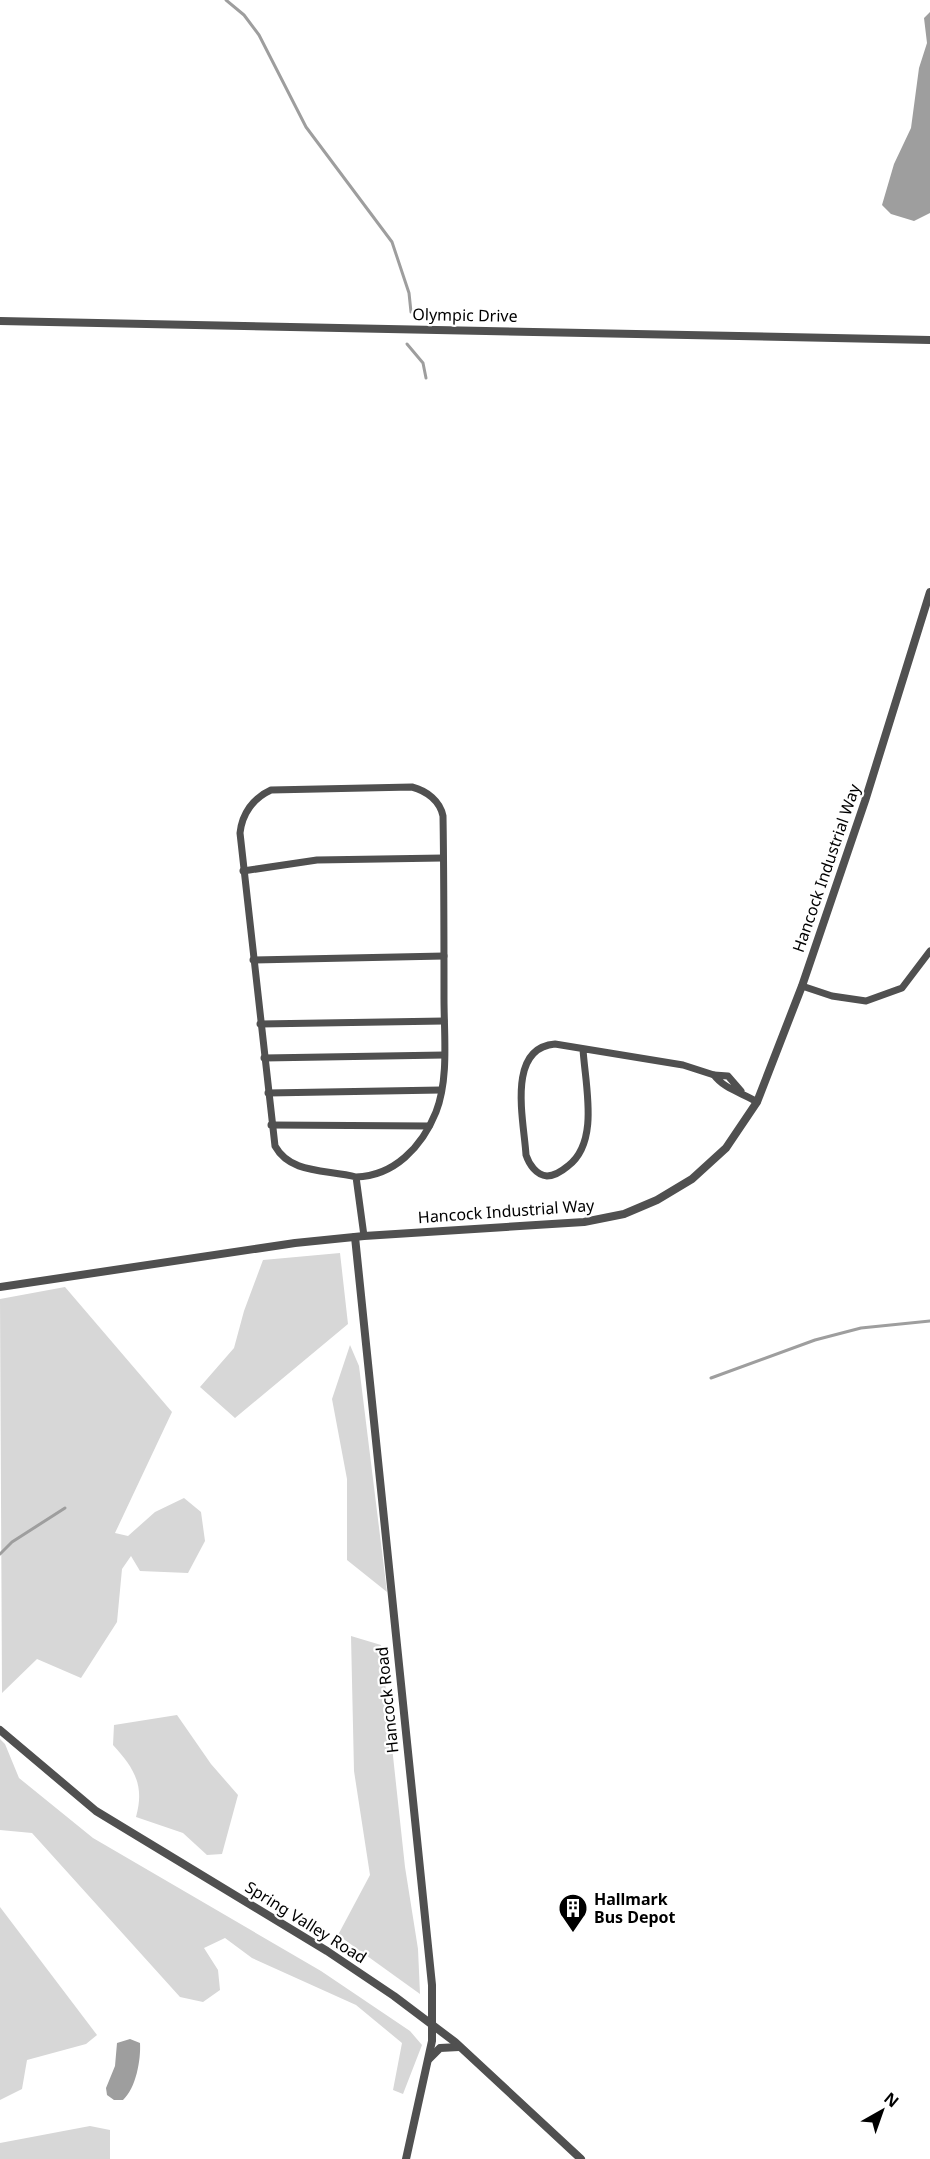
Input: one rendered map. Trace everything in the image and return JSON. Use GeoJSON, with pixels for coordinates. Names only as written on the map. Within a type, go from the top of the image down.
{"type":"FeatureCollection","features":[{"type":"Feature","properties":{"kind":"street","name":"Olympic Drive"},"geometry":{"type":"LineString","coordinates":[[0,321],[930,340]]}},
{"type":"Feature","properties":{"kind":"street","name":"Hancock Industrial Way"},"geometry":{"type":"LineString","coordinates":[[0,1287],[295,1243],[360,1236],[584,1222],[624,1214],[676,1191],[708,1167],[736,1136],[757,1102],[802,987],[865,801],[930,592]]}},
{"type":"Feature","properties":{"kind":"street"},"geometry":{"type":"LineString","coordinates":[[412,788],[423,790],[442,810],[444,858],[444,1055],[441,1090],[436,1113],[408,1155],[392,1168],[374,1176],[356,1177],[290,1163],[275,1146],[267,1093],[240,824],[249,806],[262,793],[271,790],[412,788]]}},
{"type":"Feature","properties":{"kind":"street"},"geometry":{"type":"LineString","coordinates":[[243,871],[335,858],[444,858]]}},
{"type":"Feature","properties":{"kind":"street"},"geometry":{"type":"LineString","coordinates":[[802,987],[832,996],[866,1001],[902,988],[927,961],[930,951]]}},
{"type":"Feature","properties":{"kind":"street"},"geometry":{"type":"LineString","coordinates":[[253,960],[444,956]]}},
{"type":"Feature","properties":{"kind":"street"},"geometry":{"type":"LineString","coordinates":[[260,1024],[444,1021]]}},
{"type":"Feature","properties":{"kind":"street"},"geometry":{"type":"LineString","coordinates":[[583,1048],[586,1141],[567,1167],[550,1176],[542,1175],[528,1163],[525,1155],[521,1078],[524,1067],[533,1052],[546,1044],[583,1048],[683,1065],[714,1075],[728,1076],[741,1091],[757,1102]]}},
{"type":"Feature","properties":{"kind":"street"},"geometry":{"type":"LineString","coordinates":[[264,1058],[444,1055]]}},
{"type":"Feature","properties":{"kind":"street"},"geometry":{"type":"LineString","coordinates":[[267,1093],[441,1090]]}},
{"type":"Feature","properties":{"kind":"street"},"geometry":{"type":"LineString","coordinates":[[271,1125],[429,1126]]}},
{"type":"Feature","properties":{"kind":"street"},"geometry":{"type":"LineString","coordinates":[[356,1177],[360,1236]]}},
{"type":"Feature","properties":{"kind":"street","name":"Hancock Road"},"geometry":{"type":"LineString","coordinates":[[360,1236],[418,1857],[429,1950],[433,2025],[428,2059],[406,2159]]}},
{"type":"Feature","properties":{"kind":"street","name":"Spring Valley Road"},"geometry":{"type":"LineString","coordinates":[[0,1730],[96,1811],[327,1951],[433,2025],[461,2047],[581,2159]]}},
{"type":"Feature","properties":{"kind":"street"},"geometry":{"type":"LineString","coordinates":[[428,2059],[440,2048],[461,2047]]}},
{"type":"Feature","properties":{"kind":"shaded area"},"geometry":{"type":"Polygon","coordinates":[[[930,12],[930,213],[914,221],[891,214],[882,205],[894,164],[911,128],[919,68],[927,43],[924,18],[930,12]]]}},
{"type":"Feature","properties":{"kind":"shaded area"},"geometry":{"type":"Polygon","coordinates":[[[340,1253],[348,1324],[235,1418],[200,1387],[234,1348],[244,1311],[263,1260],[340,1253]]]}},
{"type":"Feature","properties":{"kind":"shaded area"},"geometry":{"type":"Polygon","coordinates":[[[65,1287],[172,1412],[115,1533],[128,1536],[155,1512],[184,1498],[201,1512],[205,1541],[188,1573],[140,1571],[131,1556],[122,1569],[117,1622],[81,1678],[37,1659],[2,1693],[0,1299],[65,1287]]]}},
{"type":"Feature","properties":{"kind":"shaded area"},"geometry":{"type":"Polygon","coordinates":[[[350,1345],[359,1366],[387,1592],[347,1560],[347,1479],[332,1399],[350,1345]]]}},
{"type":"Feature","properties":{"kind":"shaded area"},"geometry":{"type":"Polygon","coordinates":[[[351,1636],[381,1645],[405,1867],[418,1949],[420,1994],[338,1935],[370,1875],[354,1771],[351,1636]]]}},
{"type":"Feature","properties":{"kind":"shaded area"},"geometry":{"type":"Polygon","coordinates":[[[177,1715],[211,1764],[238,1795],[222,1854],[207,1855],[183,1833],[136,1817],[138,1786],[132,1769],[113,1745],[114,1725],[177,1715]]]}},
{"type":"Feature","properties":{"kind":"shaded area"},"geometry":{"type":"Polygon","coordinates":[[[0,1739],[5,1744],[19,1778],[93,1838],[321,1971],[410,2031],[422,2045],[403,2094],[393,2090],[402,2043],[356,2005],[252,1958],[225,1938],[204,1948],[218,1970],[220,1990],[203,2002],[180,1997],[32,1833],[0,1830],[0,1739]]]}},
{"type":"Feature","properties":{"kind":"shaded area"},"geometry":{"type":"Polygon","coordinates":[[[0,1907],[97,2035],[86,2044],[27,2060],[22,2089],[0,2100],[0,1907]]]}},
{"type":"Feature","properties":{"kind":"shaded area"},"geometry":{"type":"Polygon","coordinates":[[[130,2039],[140,2043],[137,2073],[128,2095],[123,2100],[114,2100],[107,2095],[106,2088],[115,2066],[117,2043],[130,2039]]]}},
{"type":"Feature","properties":{"kind":"shaded area"},"geometry":{"type":"Polygon","coordinates":[[[90,2126],[110,2130],[110,2159],[0,2159],[0,2143],[90,2126]]]}},
{"type":"Feature","properties":{"kind":"waterway"},"geometry":{"type":"LineString","coordinates":[[226,0],[244,15],[259,35],[306,127],[392,242],[409,293],[411,312]]}},
{"type":"Feature","properties":{"kind":"waterway"},"geometry":{"type":"LineString","coordinates":[[407,344],[423,363],[426,378]]}},
{"type":"Feature","properties":{"kind":"waterway"},"geometry":{"type":"LineString","coordinates":[[711,1378],[815,1340],[861,1328],[930,1321]]}},
{"type":"Feature","properties":{"kind":"waterway"},"geometry":{"type":"LineString","coordinates":[[0,1554],[12,1542],[65,1508]]}},
{"type":"Feature","properties":{"kind":"place","name":"Hallmark Bus Depot"},"geometry":{"type":"Point","coordinates":[573,1934]}}]}
